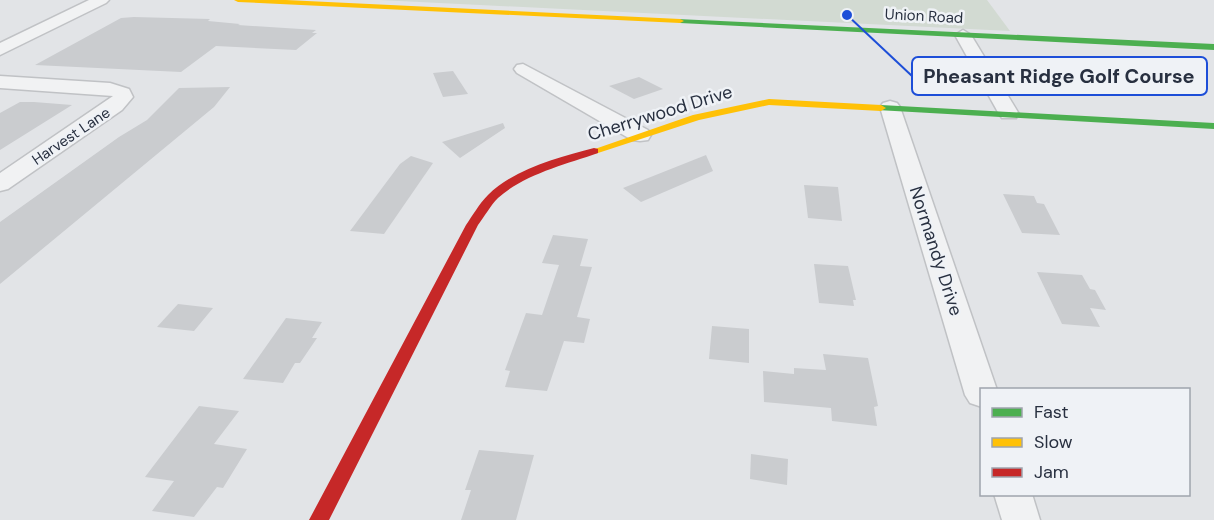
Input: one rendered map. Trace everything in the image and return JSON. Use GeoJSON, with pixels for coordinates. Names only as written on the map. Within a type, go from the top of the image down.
{"type":"FeatureCollection","features":[{"type":"Feature","properties":{"kind":"main road","name":"Union Road"},"geometry":{"type":"LineString","coordinates":[[238,0],[1214,47]]}},
{"type":"Feature","properties":{"kind":"main road","name":"Cherrywood Drive"},"geometry":{"type":"LineString","coordinates":[[319,520],[446,273],[484,207],[496,194],[512,183],[640,135],[715,112],[769,102],[1214,126]]}},
{"type":"Feature","properties":{"kind":"street"},"geometry":{"type":"LineString","coordinates":[[0,50],[101,0]]}},
{"type":"Feature","properties":{"kind":"street"},"geometry":{"type":"LineString","coordinates":[[963,35],[1009,114]]}},
{"type":"Feature","properties":{"kind":"street"},"geometry":{"type":"LineString","coordinates":[[523,69],[640,135]]}},
{"type":"Feature","properties":{"kind":"street","name":"Harvest Lane"},"geometry":{"type":"LineString","coordinates":[[0,82],[110,89],[122,93],[123,97],[115,106],[0,184]]}},
{"type":"Feature","properties":{"kind":"street","name":"Normandy Drive"},"geometry":{"type":"LineString","coordinates":[[890,107],[980,392]]}},
{"type":"Feature","properties":{"kind":"street"},"geometry":{"type":"LineString","coordinates":[[1013,496],[1021,520]]}},
{"type":"Feature","properties":{"kind":"shaded area"},"geometry":{"type":"Polygon","coordinates":[[[379,0],[987,0],[1010,31],[379,0]]]}},
{"type":"Feature","properties":{"kind":"building"},"geometry":{"type":"Polygon","coordinates":[[[121,18],[210,19],[208,21],[240,24],[238,25],[316,30],[312,33],[317,33],[296,50],[216,46],[181,72],[35,65],[121,18]]]}},
{"type":"Feature","properties":{"kind":"building"},"geometry":{"type":"Polygon","coordinates":[[[453,71],[468,94],[443,97],[433,73],[453,71]]]}},
{"type":"Feature","properties":{"kind":"building"},"geometry":{"type":"Polygon","coordinates":[[[639,77],[663,89],[634,99],[609,86],[639,77]]]}},
{"type":"Feature","properties":{"kind":"building"},"geometry":{"type":"Polygon","coordinates":[[[230,87],[214,107],[0,284],[0,222],[119,137],[147,120],[179,88],[230,87]]]}},
{"type":"Feature","properties":{"kind":"building"},"geometry":{"type":"Polygon","coordinates":[[[20,102],[72,105],[0,150],[0,113],[20,102]]]}},
{"type":"Feature","properties":{"kind":"building"},"geometry":{"type":"Polygon","coordinates":[[[503,123],[505,128],[460,158],[442,142],[503,123]]]}},
{"type":"Feature","properties":{"kind":"building"},"geometry":{"type":"Polygon","coordinates":[[[706,155],[713,171],[641,202],[623,188],[706,155]]]}},
{"type":"Feature","properties":{"kind":"building"},"geometry":{"type":"Polygon","coordinates":[[[411,156],[433,163],[384,234],[350,231],[400,164],[411,156]]]}},
{"type":"Feature","properties":{"kind":"building"},"geometry":{"type":"Polygon","coordinates":[[[804,185],[838,187],[842,221],[808,218],[804,185]]]}},
{"type":"Feature","properties":{"kind":"building"},"geometry":{"type":"Polygon","coordinates":[[[1003,194],[1034,196],[1037,203],[1044,204],[1060,235],[1022,233],[1003,194]]]}},
{"type":"Feature","properties":{"kind":"building"},"geometry":{"type":"Polygon","coordinates":[[[553,235],[588,239],[580,266],[592,267],[577,317],[590,319],[584,343],[564,341],[547,391],[505,387],[510,371],[505,370],[526,313],[542,315],[559,265],[542,263],[553,235]]]}},
{"type":"Feature","properties":{"kind":"building"},"geometry":{"type":"Polygon","coordinates":[[[814,264],[848,266],[856,300],[853,300],[854,306],[819,303],[814,264]]]}},
{"type":"Feature","properties":{"kind":"building"},"geometry":{"type":"Polygon","coordinates":[[[1037,272],[1082,275],[1090,289],[1095,290],[1106,310],[1090,308],[1100,327],[1062,324],[1037,272]]]}},
{"type":"Feature","properties":{"kind":"building"},"geometry":{"type":"Polygon","coordinates":[[[178,304],[213,308],[194,331],[157,327],[178,304]]]}},
{"type":"Feature","properties":{"kind":"building"},"geometry":{"type":"Polygon","coordinates":[[[286,318],[322,322],[312,338],[317,338],[300,363],[295,363],[283,383],[243,379],[286,318]]]}},
{"type":"Feature","properties":{"kind":"building"},"geometry":{"type":"Polygon","coordinates":[[[712,326],[749,329],[749,363],[709,359],[712,326]]]}},
{"type":"Feature","properties":{"kind":"building"},"geometry":{"type":"Polygon","coordinates":[[[823,354],[868,358],[878,406],[874,407],[877,426],[832,421],[831,408],[764,402],[763,371],[794,374],[794,368],[826,370],[823,354]]]}},
{"type":"Feature","properties":{"kind":"building"},"geometry":{"type":"Polygon","coordinates":[[[199,406],[239,411],[214,444],[247,449],[223,488],[217,487],[194,517],[152,511],[174,481],[145,477],[199,406]]]}},
{"type":"Feature","properties":{"kind":"building"},"geometry":{"type":"Polygon","coordinates":[[[479,450],[534,455],[516,520],[461,520],[471,490],[465,490],[479,450]]]}},
{"type":"Feature","properties":{"kind":"building"},"geometry":{"type":"Polygon","coordinates":[[[751,454],[788,459],[787,485],[750,479],[751,454]]]}},
{"type":"Feature","properties":{"kind":"traffic: fast"},"geometry":{"type":"LineString","coordinates":[[680,21],[1214,47]]}},
{"type":"Feature","properties":{"kind":"traffic: fast"},"geometry":{"type":"LineString","coordinates":[[881,108],[1214,126]]}},
{"type":"Feature","properties":{"kind":"traffic: slow"},"geometry":{"type":"LineString","coordinates":[[238,0],[680,21]]}},
{"type":"Feature","properties":{"kind":"traffic: slow"},"geometry":{"type":"LineString","coordinates":[[594,151],[697,117],[769,102],[881,108]]}},
{"type":"Feature","properties":{"kind":"traffic: jam"},"geometry":{"type":"LineString","coordinates":[[319,520],[472,225],[486,205],[495,195],[517,180],[594,151]]}},
{"type":"Feature","properties":{"kind":"place","name":"Pheasant Ridge Golf Course"},"geometry":{"type":"Point","coordinates":[847,15]}}]}
